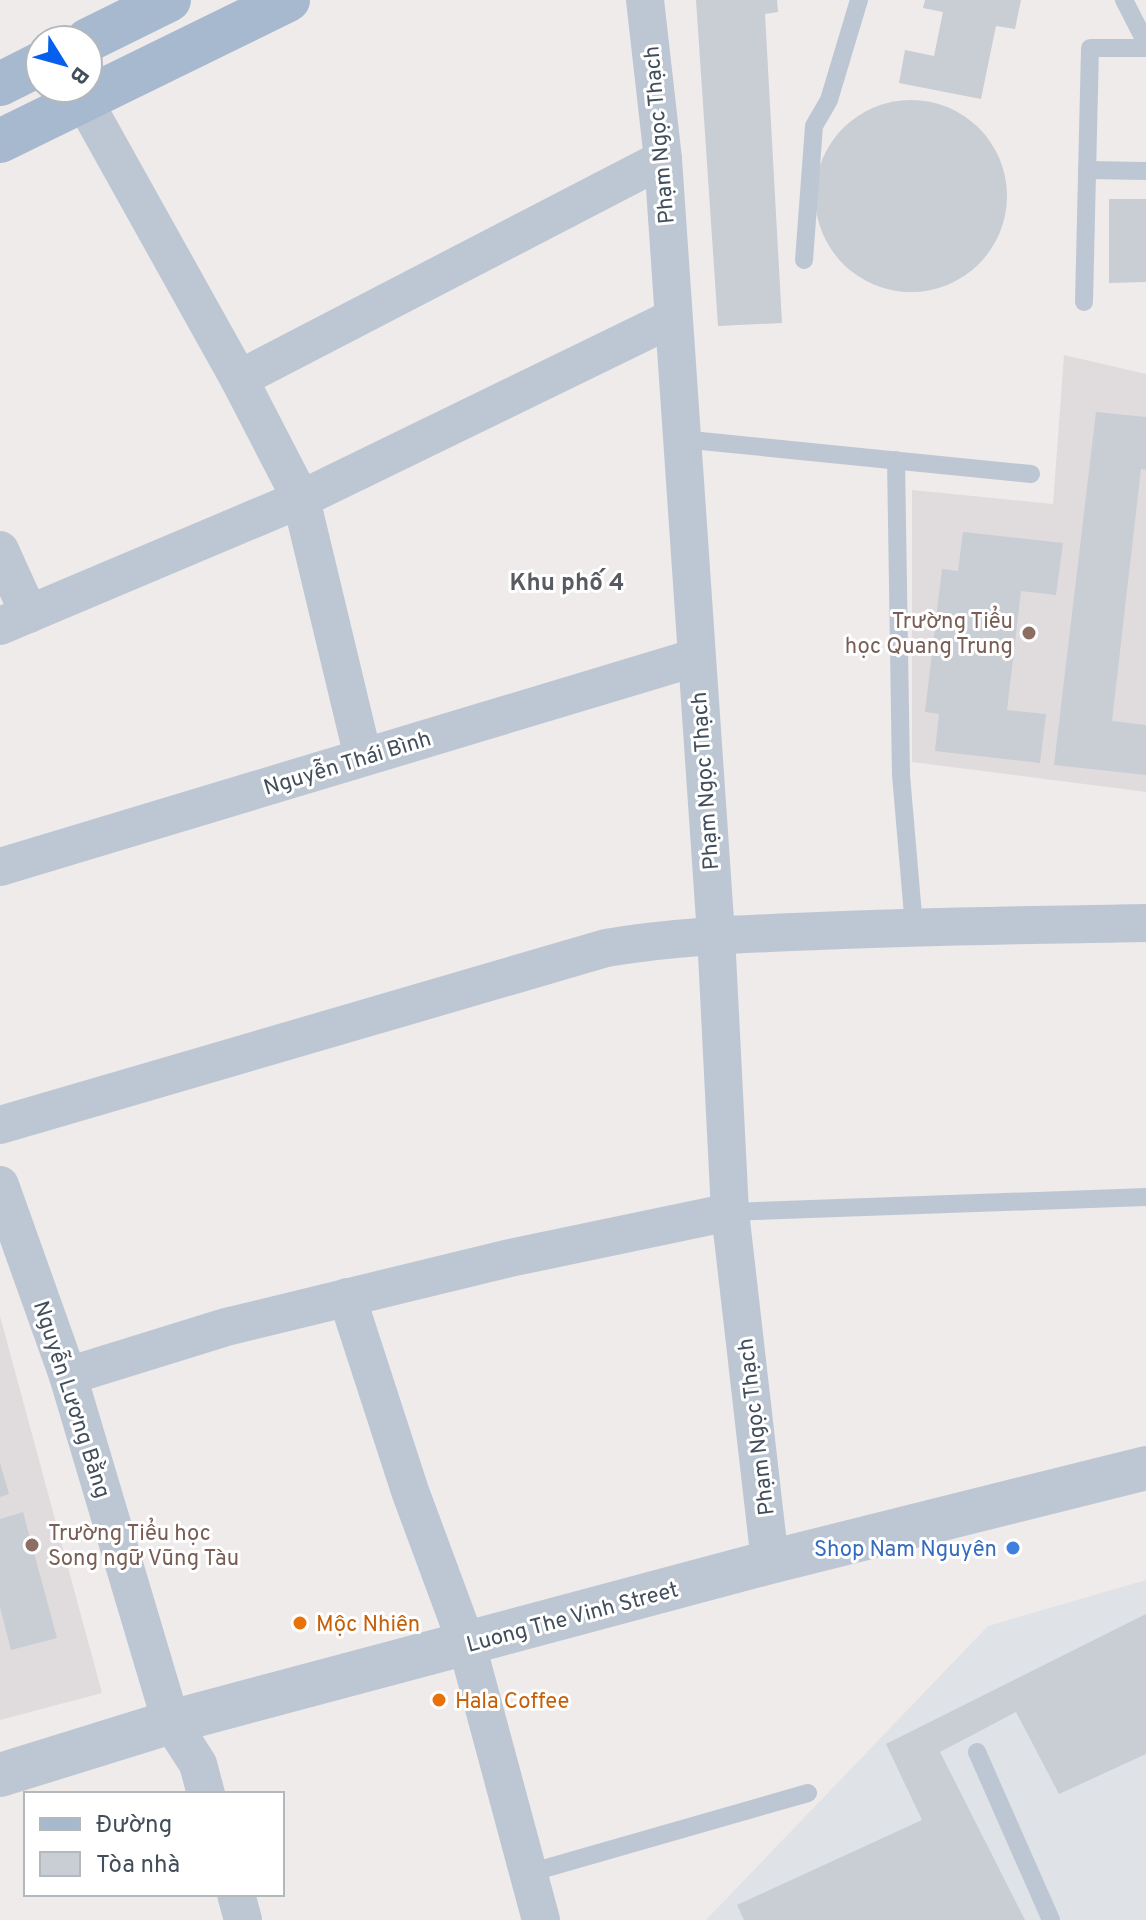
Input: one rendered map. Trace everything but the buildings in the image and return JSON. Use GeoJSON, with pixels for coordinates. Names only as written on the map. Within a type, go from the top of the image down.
{"type":"FeatureCollection","features":[{"type":"Feature","properties":{"kind":"main road"},"geometry":{"type":"LineString","coordinates":[[104,32],[169,0]]}},
{"type":"Feature","properties":{"kind":"main road"},"geometry":{"type":"LineString","coordinates":[[104,91],[288,0]]}},
{"type":"Feature","properties":{"kind":"main road"},"geometry":{"type":"LineString","coordinates":[[0,84],[24,72]]}},
{"type":"Feature","properties":{"kind":"main road"},"geometry":{"type":"LineString","coordinates":[[0,141],[78,104]]}},
{"type":"Feature","properties":{"kind":"street","name":"Phạm Ngọc Thạch"},"geometry":{"type":"LineString","coordinates":[[645,0],[663,159],[694,658],[716,935],[730,1212],[770,1562]]}},
{"type":"Feature","properties":{"kind":"street"},"geometry":{"type":"LineString","coordinates":[[86,104],[239,379],[301,499],[363,757]]}},
{"type":"Feature","properties":{"kind":"street"},"geometry":{"type":"LineString","coordinates":[[239,379],[663,159]]}},
{"type":"Feature","properties":{"kind":"street"},"geometry":{"type":"LineString","coordinates":[[0,550],[14,620],[301,499],[673,318]]}},
{"type":"Feature","properties":{"kind":"street","name":"Nguyễn Thái Bình"},"geometry":{"type":"LineString","coordinates":[[0,867],[694,658]]}},
{"type":"Feature","properties":{"kind":"street"},"geometry":{"type":"LineString","coordinates":[[0,1125],[606,948],[660,939],[716,935],[914,927],[1146,923]]}},
{"type":"Feature","properties":{"kind":"street","name":"Nguyễn Lương Bằng"},"geometry":{"type":"LineString","coordinates":[[0,1185],[68,1376],[171,1722],[198,1764],[205,1792]]}},
{"type":"Feature","properties":{"kind":"street"},"geometry":{"type":"LineString","coordinates":[[68,1376],[226,1327],[347,1297],[510,1258],[730,1212]]}},
{"type":"Feature","properties":{"kind":"street"},"geometry":{"type":"LineString","coordinates":[[347,1297],[410,1491],[467,1645],[541,1920]]}},
{"type":"Feature","properties":{"kind":"street","name":"Luong The Vinh Street"},"geometry":{"type":"LineString","coordinates":[[0,1775],[171,1722],[770,1562],[1146,1468]]}},
{"type":"Feature","properties":{"kind":"street"},"geometry":{"type":"LineString","coordinates":[[237,1896],[243,1920]]}},
{"type":"Feature","properties":{"kind":"lane"},"geometry":{"type":"LineString","coordinates":[[804,260],[814,126],[829,100],[859,0]]}},
{"type":"Feature","properties":{"kind":"lane"},"geometry":{"type":"LineString","coordinates":[[1084,302],[1090,48],[1146,45],[1124,0]]}},
{"type":"Feature","properties":{"kind":"lane"},"geometry":{"type":"LineString","coordinates":[[1087,170],[1146,171]]}},
{"type":"Feature","properties":{"kind":"lane"},"geometry":{"type":"LineString","coordinates":[[681,439],[1031,474]]}},
{"type":"Feature","properties":{"kind":"lane"},"geometry":{"type":"LineString","coordinates":[[896,460],[901,775],[914,927]]}},
{"type":"Feature","properties":{"kind":"lane"},"geometry":{"type":"LineString","coordinates":[[730,1212],[1146,1197]]}},
{"type":"Feature","properties":{"kind":"lane"},"geometry":{"type":"LineString","coordinates":[[977,1752],[1051,1920]]}},
{"type":"Feature","properties":{"kind":"lane"},"geometry":{"type":"LineString","coordinates":[[529,1873],[808,1793]]}},
{"type":"Feature","properties":{"kind":"shaded area","name":"Trường Tiểu học Quang Trung"},"geometry":{"type":"Polygon","coordinates":[[[1064,355],[1146,374],[1146,792],[912,762],[912,490],[1053,504],[1064,355]]]}},
{"type":"Feature","properties":{"kind":"shaded area","name":"Trường Tiểu học Song ngữ Vũng Tàu"},"geometry":{"type":"Polygon","coordinates":[[[0,1316],[102,1693],[0,1720],[0,1316]]]}},
{"type":"Feature","properties":{"kind":"shaded area"},"geometry":{"type":"Polygon","coordinates":[[[1146,1580],[1146,1920],[706,1920],[988,1626],[1146,1580]]]}},
{"type":"Feature","properties":{"kind":"place","name":"Trường Tiểu học Quang Trung"},"geometry":{"type":"Point","coordinates":[1029,633]}},
{"type":"Feature","properties":{"kind":"place","name":"Trường Tiểu học Song ngữ Vũng Tàu"},"geometry":{"type":"Point","coordinates":[32,1545]}},
{"type":"Feature","properties":{"kind":"place","name":"Shop Nam Nguyên"},"geometry":{"type":"Point","coordinates":[1013,1548]}},
{"type":"Feature","properties":{"kind":"place","name":"Mộc Nhiên"},"geometry":{"type":"Point","coordinates":[300,1623]}},
{"type":"Feature","properties":{"kind":"place","name":"Hala Coffee"},"geometry":{"type":"Point","coordinates":[439,1700]}},
{"type":"Feature","properties":{"kind":"district","name":"Khu phố 4"},"geometry":{"type":"Point","coordinates":[567,582]}}]}
